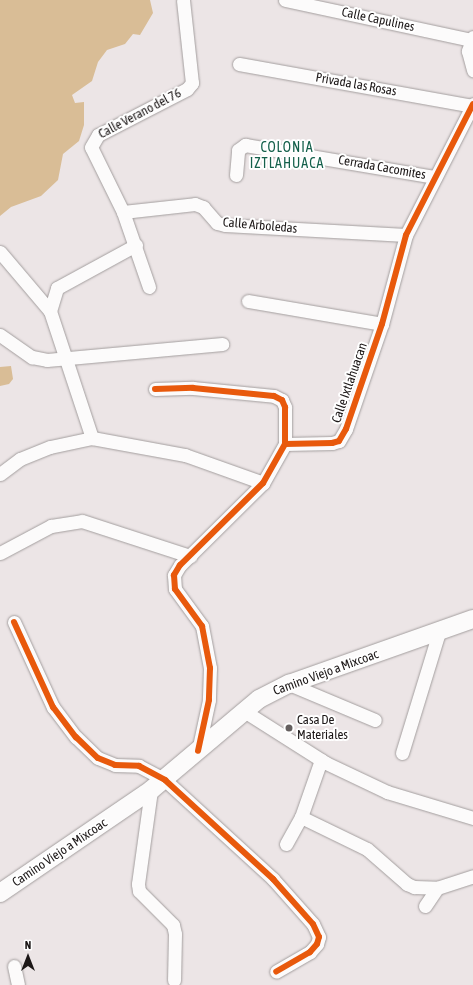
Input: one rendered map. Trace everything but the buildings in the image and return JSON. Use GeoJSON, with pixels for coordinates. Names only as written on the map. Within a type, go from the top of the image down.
{"type":"FeatureCollection","features":[{"type":"Feature","properties":{"kind":"main road","name":"Camino Viejo a Mixcoac"},"geometry":{"type":"LineString","coordinates":[[0,893],[158,785],[244,711],[289,684],[473,619]]}},
{"type":"Feature","properties":{"kind":"street","name":"Calle Verano del 76"},"geometry":{"type":"LineString","coordinates":[[149,287],[136,245],[123,212],[92,152],[92,142],[98,135],[187,89],[192,82],[183,0]]}},
{"type":"Feature","properties":{"kind":"street","name":"Calle Capulines"},"geometry":{"type":"LineString","coordinates":[[285,0],[472,39]]}},
{"type":"Feature","properties":{"kind":"street"},"geometry":{"type":"LineString","coordinates":[[472,39],[468,62],[473,70]]}},
{"type":"Feature","properties":{"kind":"street","name":"Privada las Rosas"},"geometry":{"type":"LineString","coordinates":[[239,64],[473,105]]}},
{"type":"Feature","properties":{"kind":"street","name":"Calle Ixtlahuacan"},"geometry":{"type":"LineString","coordinates":[[285,444],[310,445],[339,441],[346,429],[382,324],[406,235],[473,105]]}},
{"type":"Feature","properties":{"kind":"street","name":"Cerrada Cacomites"},"geometry":{"type":"LineString","coordinates":[[236,175],[238,150],[245,145],[435,177]]}},
{"type":"Feature","properties":{"kind":"street","name":"Calle Arboledas"},"geometry":{"type":"LineString","coordinates":[[123,212],[194,204],[203,207],[217,223],[224,225],[406,235]]}},
{"type":"Feature","properties":{"kind":"street"},"geometry":{"type":"LineString","coordinates":[[50,311],[57,288],[136,245]]}},
{"type":"Feature","properties":{"kind":"street"},"geometry":{"type":"LineString","coordinates":[[0,252],[50,311],[64,358],[92,438]]}},
{"type":"Feature","properties":{"kind":"street"},"geometry":{"type":"LineString","coordinates":[[248,301],[382,324]]}},
{"type":"Feature","properties":{"kind":"street"},"geometry":{"type":"LineString","coordinates":[[0,335],[32,357],[47,360],[222,344]]}},
{"type":"Feature","properties":{"kind":"street"},"geometry":{"type":"LineString","coordinates":[[155,389],[193,388],[274,396],[282,400],[285,407],[285,444],[263,483],[176,571],[174,581],[175,589],[202,626],[210,668],[210,692],[198,751]]}},
{"type":"Feature","properties":{"kind":"street"},"geometry":{"type":"LineString","coordinates":[[0,474],[20,459],[50,447],[92,438],[185,455],[263,483]]}},
{"type":"Feature","properties":{"kind":"street"},"geometry":{"type":"LineString","coordinates":[[0,553],[51,526],[82,520],[190,556]]}},
{"type":"Feature","properties":{"kind":"street"},"geometry":{"type":"LineString","coordinates":[[14,622],[53,707],[76,737],[98,758],[115,765],[139,766],[158,785],[273,880],[313,924],[319,937],[317,944],[310,952],[276,972]]}},
{"type":"Feature","properties":{"kind":"street"},"geometry":{"type":"LineString","coordinates":[[402,753],[439,632]]}},
{"type":"Feature","properties":{"kind":"street"},"geometry":{"type":"LineString","coordinates":[[289,684],[375,720]]}},
{"type":"Feature","properties":{"kind":"street"},"geometry":{"type":"LineString","coordinates":[[244,711],[321,760],[387,792],[473,818]]}},
{"type":"Feature","properties":{"kind":"street"},"geometry":{"type":"LineString","coordinates":[[286,844],[301,817],[321,760]]}},
{"type":"Feature","properties":{"kind":"street"},"geometry":{"type":"LineString","coordinates":[[158,785],[138,884],[139,891],[172,926],[175,934],[174,980]]}},
{"type":"Feature","properties":{"kind":"street"},"geometry":{"type":"LineString","coordinates":[[301,817],[367,849],[407,884],[414,887],[438,888],[473,876]]}},
{"type":"Feature","properties":{"kind":"street"},"geometry":{"type":"LineString","coordinates":[[425,906],[438,888]]}},
{"type":"Feature","properties":{"kind":"street"},"geometry":{"type":"LineString","coordinates":[[14,966],[18,985]]}},
{"type":"Feature","properties":{"kind":"shaded area"},"geometry":{"type":"Polygon","coordinates":[[[0,0],[150,0],[153,13],[140,35],[133,34],[125,44],[107,50],[98,62],[92,81],[72,95],[75,103],[84,102],[84,125],[79,141],[63,154],[58,180],[41,196],[11,207],[0,216],[0,0]]]}},
{"type":"Feature","properties":{"kind":"shaded area"},"geometry":{"type":"Polygon","coordinates":[[[11,366],[13,379],[9,384],[0,386],[0,367],[11,366]]]}},
{"type":"Feature","properties":{"kind":"cycle path"},"geometry":{"type":"LineString","coordinates":[[285,444],[332,443],[339,441],[346,429],[382,324],[406,235],[473,104]]}},
{"type":"Feature","properties":{"kind":"cycle path"},"geometry":{"type":"LineString","coordinates":[[155,389],[193,388],[274,396],[282,400],[285,407],[285,444],[263,483],[180,565],[174,575],[175,589],[202,626],[210,668],[209,700],[198,751]]}},
{"type":"Feature","properties":{"kind":"cycle path"},"geometry":{"type":"LineString","coordinates":[[14,622],[53,707],[76,737],[98,758],[115,765],[139,766],[165,780],[273,879],[313,924],[319,937],[317,944],[310,952],[276,972]]}},
{"type":"Feature","properties":{"kind":"place","name":"Casa De Materiales"},"geometry":{"type":"Point","coordinates":[289,728]}},
{"type":"Feature","properties":{"kind":"district","name":"COLONIA IZTLAHUACA"},"geometry":{"type":"Point","coordinates":[287,156]}}]}
